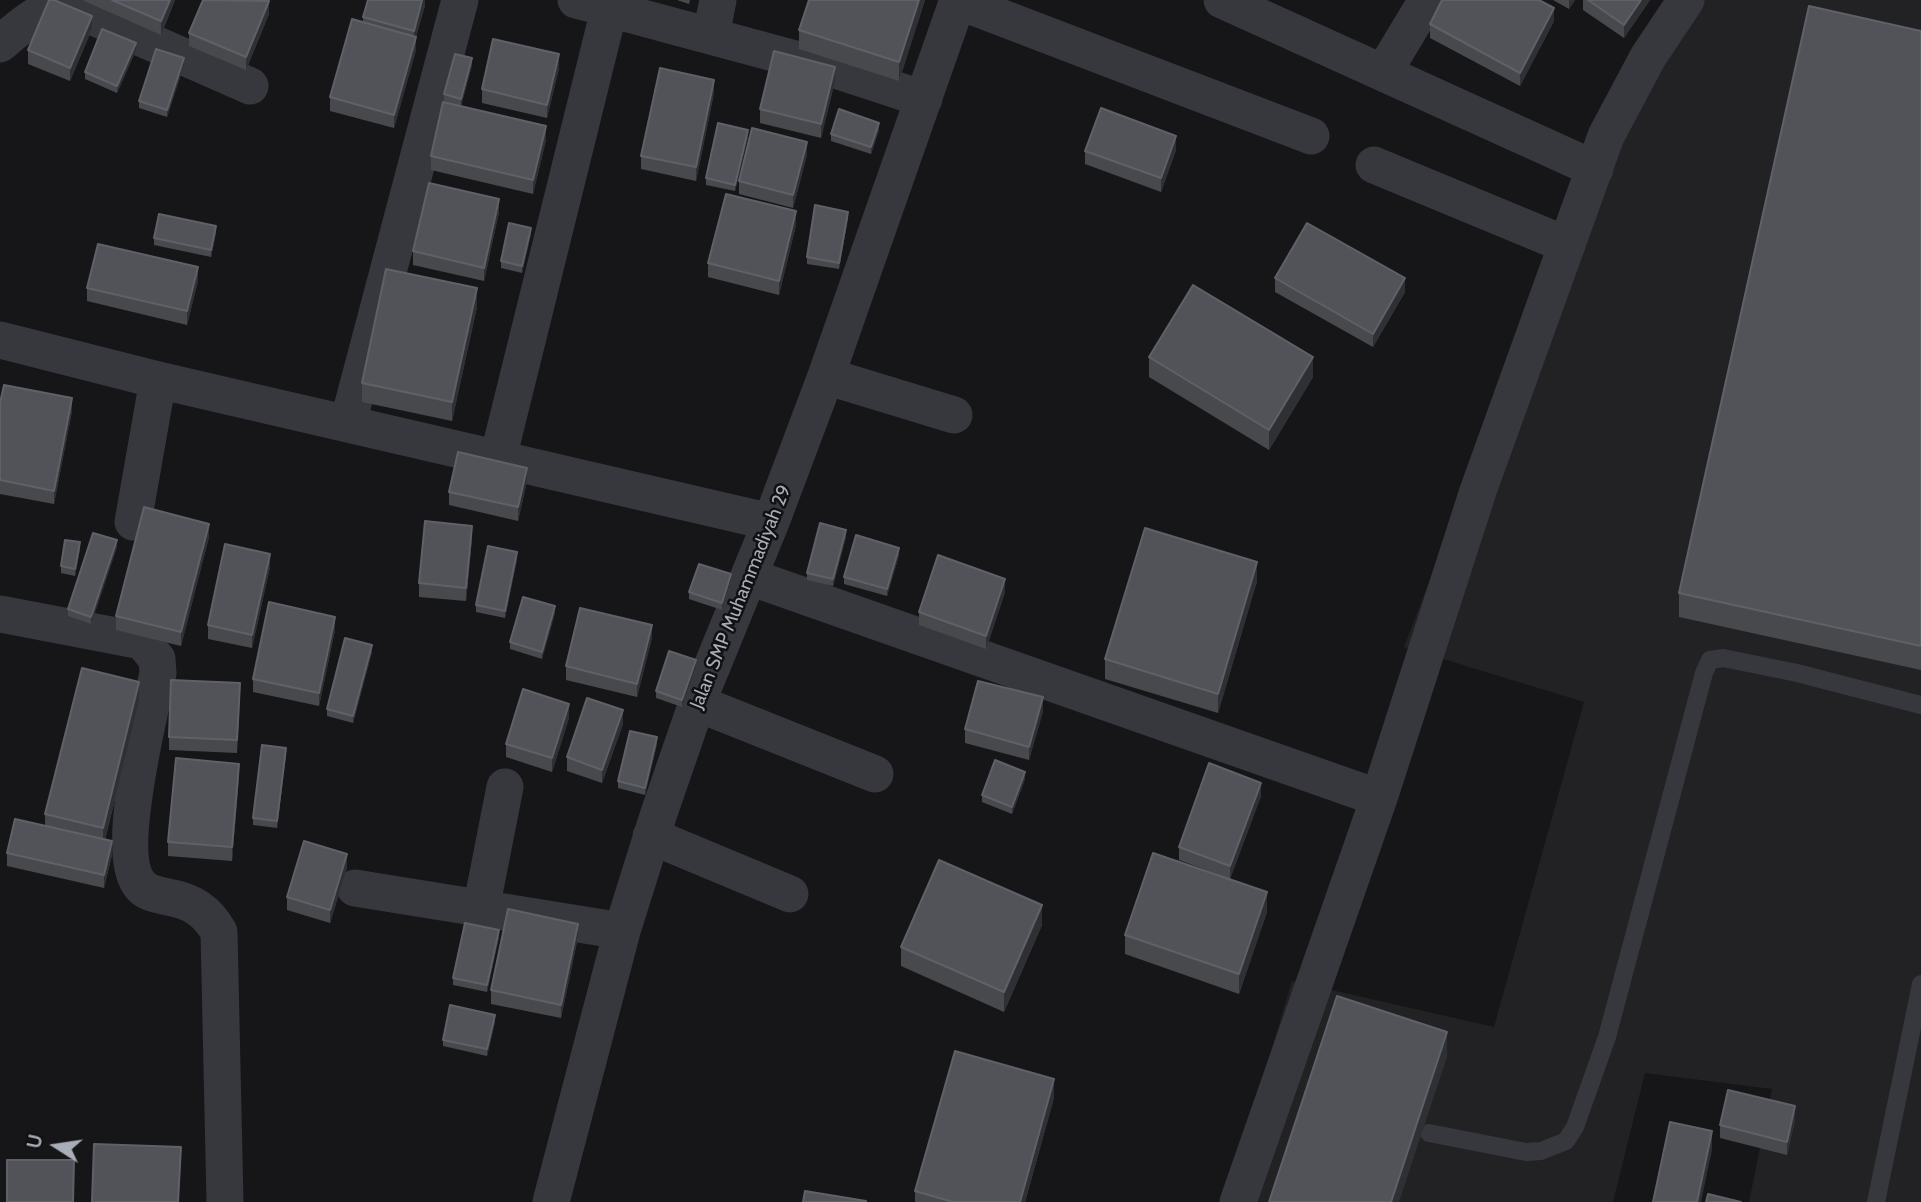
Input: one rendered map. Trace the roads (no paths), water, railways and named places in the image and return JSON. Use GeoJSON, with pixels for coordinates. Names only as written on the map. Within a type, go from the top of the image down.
{"type":"FeatureCollection","features":[{"type":"Feature","properties":{"kind":"street"},"geometry":{"type":"LineString","coordinates":[[348,423],[460,0]]}},
{"type":"Feature","properties":{"kind":"street"},"geometry":{"type":"LineString","coordinates":[[711,35],[718,0]]}},
{"type":"Feature","properties":{"kind":"street"},"geometry":{"type":"LineString","coordinates":[[1222,0],[1595,169]]}},
{"type":"Feature","properties":{"kind":"street"},"geometry":{"type":"LineString","coordinates":[[1383,73],[1427,0]]}},
{"type":"Feature","properties":{"kind":"street"},"geometry":{"type":"LineString","coordinates":[[1238,1202],[1379,798],[1478,491],[1606,136],[1631,86],[1686,0]]}},
{"type":"Feature","properties":{"kind":"street"},"geometry":{"type":"LineString","coordinates":[[958,1],[1311,136]]}},
{"type":"Feature","properties":{"kind":"street","name":"Jalan SMP Muhammadiyah 29"},"geometry":{"type":"LineString","coordinates":[[551,1202],[622,931],[651,836],[697,703],[750,576],[826,376],[958,1]]}},
{"type":"Feature","properties":{"kind":"street"},"geometry":{"type":"LineString","coordinates":[[498,458],[593,5],[830,68],[924,99]]}},
{"type":"Feature","properties":{"kind":"street"},"geometry":{"type":"LineString","coordinates":[[0,44],[25,23],[52,9],[69,10],[87,14],[250,86]]}},
{"type":"Feature","properties":{"kind":"street"},"geometry":{"type":"LineString","coordinates":[[1374,165],[1567,245]]}},
{"type":"Feature","properties":{"kind":"street"},"geometry":{"type":"LineString","coordinates":[[0,340],[158,380],[771,522]]}},
{"type":"Feature","properties":{"kind":"street"},"geometry":{"type":"LineString","coordinates":[[826,376],[954,415]]}},
{"type":"Feature","properties":{"kind":"street"},"geometry":{"type":"LineString","coordinates":[[133,522],[158,380]]}},
{"type":"Feature","properties":{"kind":"street"},"geometry":{"type":"LineString","coordinates":[[750,576],[1379,798]]}},
{"type":"Feature","properties":{"kind":"street"},"geometry":{"type":"LineString","coordinates":[[0,614],[142,641],[157,659],[158,673],[133,806],[130,840],[135,879],[145,889],[198,907],[212,919],[219,932],[225,1202]]}},
{"type":"Feature","properties":{"kind":"street"},"geometry":{"type":"LineString","coordinates":[[697,703],[875,774]]}},
{"type":"Feature","properties":{"kind":"street"},"geometry":{"type":"LineString","coordinates":[[481,909],[505,787]]}},
{"type":"Feature","properties":{"kind":"street"},"geometry":{"type":"LineString","coordinates":[[651,836],[790,894]]}},
{"type":"Feature","properties":{"kind":"street"},"geometry":{"type":"LineString","coordinates":[[355,888],[622,931]]}},
{"type":"Feature","properties":{"kind":"lane"},"geometry":{"type":"LineString","coordinates":[[1429,1133],[1526,1153],[1541,1151],[1566,1141],[1576,1127],[1607,1037],[1704,673],[1710,660],[1723,658],[1797,673],[1921,705]]}},
{"type":"Feature","properties":{"kind":"lane"},"geometry":{"type":"LineString","coordinates":[[1876,1202],[1921,984]]}}]}
